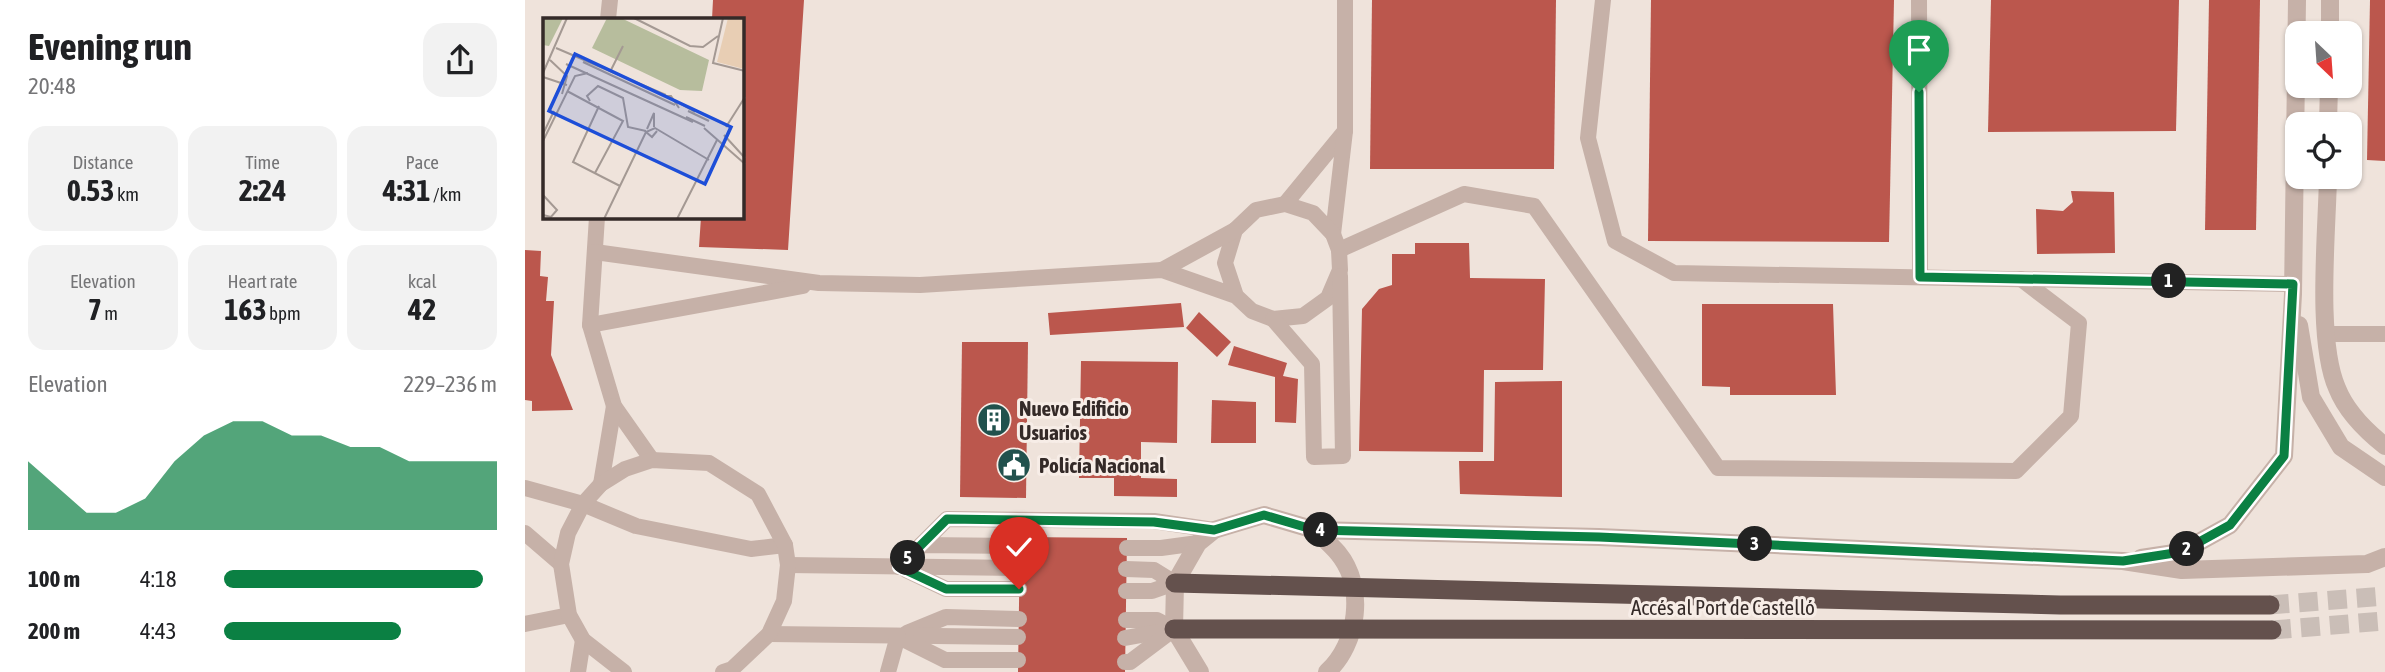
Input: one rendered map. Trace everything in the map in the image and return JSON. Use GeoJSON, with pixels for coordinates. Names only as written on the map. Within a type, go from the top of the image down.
{"type":"FeatureCollection","features":[{"type":"Feature","properties":{"kind":"highway","name":"Accés al Port de Castelló"},"geometry":{"type":"LineString","coordinates":[[1175,583],[2060,605],[2270,605]]}},
{"type":"Feature","properties":{"kind":"highway","name":"Accés al Port de Castelló"},"geometry":{"type":"LineString","coordinates":[[1174,629],[2272,630]]}},
{"type":"Feature","properties":{"kind":"street"},"geometry":{"type":"LineString","coordinates":[[2123,561],[2181,552],[2230,525],[2284,456],[2293,289],[2297,0]]}},
{"type":"Feature","properties":{"kind":"street"},"geometry":{"type":"LineString","coordinates":[[2330,0],[2330,21]]}},
{"type":"Feature","properties":{"kind":"street"},"geometry":{"type":"LineString","coordinates":[[2327,189],[2326,334],[2337,388],[2364,429],[2385,446]]}},
{"type":"Feature","properties":{"kind":"street"},"geometry":{"type":"LineString","coordinates":[[2293,289],[2311,397],[2341,447],[2385,477]]}},
{"type":"Feature","properties":{"kind":"street"},"geometry":{"type":"LineString","coordinates":[[1201,672],[1174,629],[1175,583],[1198,543],[1214,530],[1264,515],[1315,530],[1599,537],[2123,561],[2182,570],[2367,564],[2385,557]]}},
{"type":"Feature","properties":{"kind":"street"},"geometry":{"type":"LineString","coordinates":[[1315,530],[1340,554],[1354,587],[1354,628],[1339,661],[1327,672]]}},
{"type":"Feature","properties":{"kind":"lane"},"geometry":{"type":"LineString","coordinates":[[608,18],[610,0]]}},
{"type":"Feature","properties":{"kind":"lane"},"geometry":{"type":"LineString","coordinates":[[1333,234],[1345,131],[1345,0]]}},
{"type":"Feature","properties":{"kind":"lane"},"geometry":{"type":"LineString","coordinates":[[1603,0],[1588,138],[1615,241],[1674,272],[2021,279],[2293,289]]}},
{"type":"Feature","properties":{"kind":"lane"},"geometry":{"type":"LineString","coordinates":[[1919,0],[1920,277]]}},
{"type":"Feature","properties":{"kind":"lane"},"geometry":{"type":"LineString","coordinates":[[1285,204],[1345,131]]}},
{"type":"Feature","properties":{"kind":"lane"},"geometry":{"type":"LineString","coordinates":[[1339,250],[1464,194],[1534,206],[1718,468],[2015,471],[2071,416],[2079,323],[2021,279]]}},
{"type":"Feature","properties":{"kind":"lane"},"geometry":{"type":"LineString","coordinates":[[1162,270],[1235,230],[1256,210],[1285,204],[1313,213],[1333,234],[1339,250],[1343,456],[1314,457],[1312,364],[1273,319]]}},
{"type":"Feature","properties":{"kind":"lane"},"geometry":{"type":"LineString","coordinates":[[597,219],[590,325],[614,406],[652,460]]}},
{"type":"Feature","properties":{"kind":"lane"},"geometry":{"type":"LineString","coordinates":[[1235,230],[1225,263],[1235,296]]}},
{"type":"Feature","properties":{"kind":"lane"},"geometry":{"type":"LineString","coordinates":[[595,252],[819,283],[920,285],[1162,270],[1235,296],[1252,311],[1273,319],[1303,316],[1320,304],[1328,298],[1340,270]]}},
{"type":"Feature","properties":{"kind":"lane"},"geometry":{"type":"LineString","coordinates":[[590,325],[819,283]]}},
{"type":"Feature","properties":{"kind":"lane"},"geometry":{"type":"LineString","coordinates":[[2326,334],[2385,334]]}},
{"type":"Feature","properties":{"kind":"lane"},"geometry":{"type":"LineString","coordinates":[[601,484],[614,406]]}},
{"type":"Feature","properties":{"kind":"lane"},"geometry":{"type":"LineString","coordinates":[[624,672],[583,639],[569,615],[561,564],[568,533],[583,504],[601,484],[625,469],[652,460],[709,463],[758,494],[785,545],[788,565],[784,601],[769,634],[731,670],[723,672]]}},
{"type":"Feature","properties":{"kind":"lane"},"geometry":{"type":"LineString","coordinates":[[525,488],[583,504],[636,526],[751,549],[785,545]]}},
{"type":"Feature","properties":{"kind":"lane"},"geometry":{"type":"LineString","coordinates":[[899,567],[947,519],[1154,522],[1214,530]]}},
{"type":"Feature","properties":{"kind":"lane"},"geometry":{"type":"LineString","coordinates":[[525,533],[561,564]]}},
{"type":"Feature","properties":{"kind":"lane"},"geometry":{"type":"LineString","coordinates":[[1127,548],[1161,548],[1198,543]]}},
{"type":"Feature","properties":{"kind":"lane"},"geometry":{"type":"LineString","coordinates":[[921,545],[1020,546]]}},
{"type":"Feature","properties":{"kind":"lane"},"geometry":{"type":"LineString","coordinates":[[788,565],[1019,568]]}},
{"type":"Feature","properties":{"kind":"lane"},"geometry":{"type":"LineString","coordinates":[[899,567],[946,589],[1019,589]]}},
{"type":"Feature","properties":{"kind":"lane"},"geometry":{"type":"LineString","coordinates":[[1126,569],[1154,570],[1175,583]]}},
{"type":"Feature","properties":{"kind":"lane"},"geometry":{"type":"LineString","coordinates":[[1126,591],[1152,591],[1175,583]]}},
{"type":"Feature","properties":{"kind":"lane"},"geometry":{"type":"LineString","coordinates":[[525,624],[569,615]]}},
{"type":"Feature","properties":{"kind":"lane"},"geometry":{"type":"LineString","coordinates":[[898,636],[946,617],[1019,618]]}},
{"type":"Feature","properties":{"kind":"lane"},"geometry":{"type":"LineString","coordinates":[[1126,620],[1157,620],[1174,629]]}},
{"type":"Feature","properties":{"kind":"lane"},"geometry":{"type":"LineString","coordinates":[[1125,638],[1174,629]]}},
{"type":"Feature","properties":{"kind":"lane"},"geometry":{"type":"LineString","coordinates":[[1125,662],[1130,662],[1174,629]]}},
{"type":"Feature","properties":{"kind":"lane"},"geometry":{"type":"LineString","coordinates":[[769,634],[1018,637]]}},
{"type":"Feature","properties":{"kind":"lane"},"geometry":{"type":"LineString","coordinates":[[898,636],[972,672]]}},
{"type":"Feature","properties":{"kind":"lane"},"geometry":{"type":"LineString","coordinates":[[888,672],[898,636]]}},
{"type":"Feature","properties":{"kind":"lane"},"geometry":{"type":"LineString","coordinates":[[578,672],[583,639]]}},
{"type":"Feature","properties":{"kind":"lane"},"geometry":{"type":"LineString","coordinates":[[945,660],[1018,660]]}},
{"type":"Feature","properties":{"kind":"building"},"geometry":{"type":"Polygon","coordinates":[[[713,0],[804,0],[788,250],[699,247],[701,219],[744,219],[744,18],[712,18],[713,0]]]}},
{"type":"Feature","properties":{"kind":"building"},"geometry":{"type":"Polygon","coordinates":[[[1372,0],[1556,0],[1554,169],[1370,169],[1372,0]]]}},
{"type":"Feature","properties":{"kind":"building"},"geometry":{"type":"Polygon","coordinates":[[[1651,0],[1894,0],[1889,242],[1648,241],[1651,0]]]}},
{"type":"Feature","properties":{"kind":"building"},"geometry":{"type":"Polygon","coordinates":[[[1991,0],[2179,0],[2176,131],[1988,132],[1991,0]]]}},
{"type":"Feature","properties":{"kind":"building"},"geometry":{"type":"Polygon","coordinates":[[[2209,0],[2260,0],[2256,230],[2205,230],[2209,0]]]}},
{"type":"Feature","properties":{"kind":"building"},"geometry":{"type":"Polygon","coordinates":[[[2370,0],[2385,0],[2385,161],[2367,160],[2370,0]]]}},
{"type":"Feature","properties":{"kind":"building"},"geometry":{"type":"Polygon","coordinates":[[[2071,191],[2114,192],[2115,253],[2037,254],[2036,209],[2063,211],[2073,202],[2071,191]]]}},
{"type":"Feature","properties":{"kind":"building"},"geometry":{"type":"Polygon","coordinates":[[[1415,243],[1469,243],[1470,278],[1545,279],[1543,370],[1484,370],[1483,452],[1359,451],[1362,309],[1379,289],[1392,285],[1392,254],[1415,254],[1415,243]]]}},
{"type":"Feature","properties":{"kind":"building"},"geometry":{"type":"Polygon","coordinates":[[[525,250],[541,251],[540,276],[548,277],[546,301],[554,301],[551,355],[573,410],[532,411],[532,401],[525,400],[525,250]]]}},
{"type":"Feature","properties":{"kind":"building"},"geometry":{"type":"Polygon","coordinates":[[[1181,303],[1184,327],[1050,335],[1048,313],[1181,303]]]}},
{"type":"Feature","properties":{"kind":"building"},"geometry":{"type":"Polygon","coordinates":[[[1702,304],[1833,304],[1836,395],[1730,395],[1730,387],[1702,386],[1702,304]]]}},
{"type":"Feature","properties":{"kind":"building"},"geometry":{"type":"Polygon","coordinates":[[[1199,312],[1231,342],[1217,357],[1186,328],[1199,312]]]}},
{"type":"Feature","properties":{"kind":"building","name":"Nuevo Edificio Usuarios"},"geometry":{"type":"Polygon","coordinates":[[[962,342],[1028,342],[1026,498],[960,497],[962,342]]]}},
{"type":"Feature","properties":{"kind":"building"},"geometry":{"type":"Polygon","coordinates":[[[1234,346],[1287,363],[1283,376],[1298,379],[1296,423],[1275,422],[1275,377],[1228,365],[1234,346]]]}},
{"type":"Feature","properties":{"kind":"building"},"geometry":{"type":"Polygon","coordinates":[[[1081,361],[1178,362],[1177,443],[1141,442],[1141,478],[1177,479],[1177,497],[1114,496],[1114,478],[1079,478],[1081,361]]]}},
{"type":"Feature","properties":{"kind":"building"},"geometry":{"type":"Polygon","coordinates":[[[1562,381],[1562,497],[1460,494],[1459,461],[1494,461],[1495,382],[1562,381]]]}},
{"type":"Feature","properties":{"kind":"building"},"geometry":{"type":"Polygon","coordinates":[[[1212,400],[1256,402],[1256,443],[1211,443],[1212,400]]]}},
{"type":"Feature","properties":{"kind":"building"},"geometry":{"type":"Polygon","coordinates":[[[1020,537],[1127,538],[1125,672],[1018,672],[1020,537]]]}},
{"type":"Feature","properties":{"kind":"tunnel"},"geometry":{"type":"LineString","coordinates":[[2270,605],[2385,596]]}},
{"type":"Feature","properties":{"kind":"tunnel"},"geometry":{"type":"LineString","coordinates":[[2272,630],[2385,621]]}},
{"type":"Feature","properties":{"kind":"place","name":"Nuevo Edificio Usuarios"},"geometry":{"type":"Point","coordinates":[994,420]}},
{"type":"Feature","properties":{"kind":"place","name":"Policía Nacional"},"geometry":{"type":"Point","coordinates":[1014,465]}},
{"type":"Feature","properties":{"kind":"route"},"geometry":{"type":"LineString","coordinates":[[1019,589],[946,589],[899,567],[947,519],[1154,522],[1214,530],[1264,515],[1315,530],[1599,537],[2123,561],[2181,552],[2230,525],[2284,456],[2293,284],[1920,277],[1919,92]]}}]}
